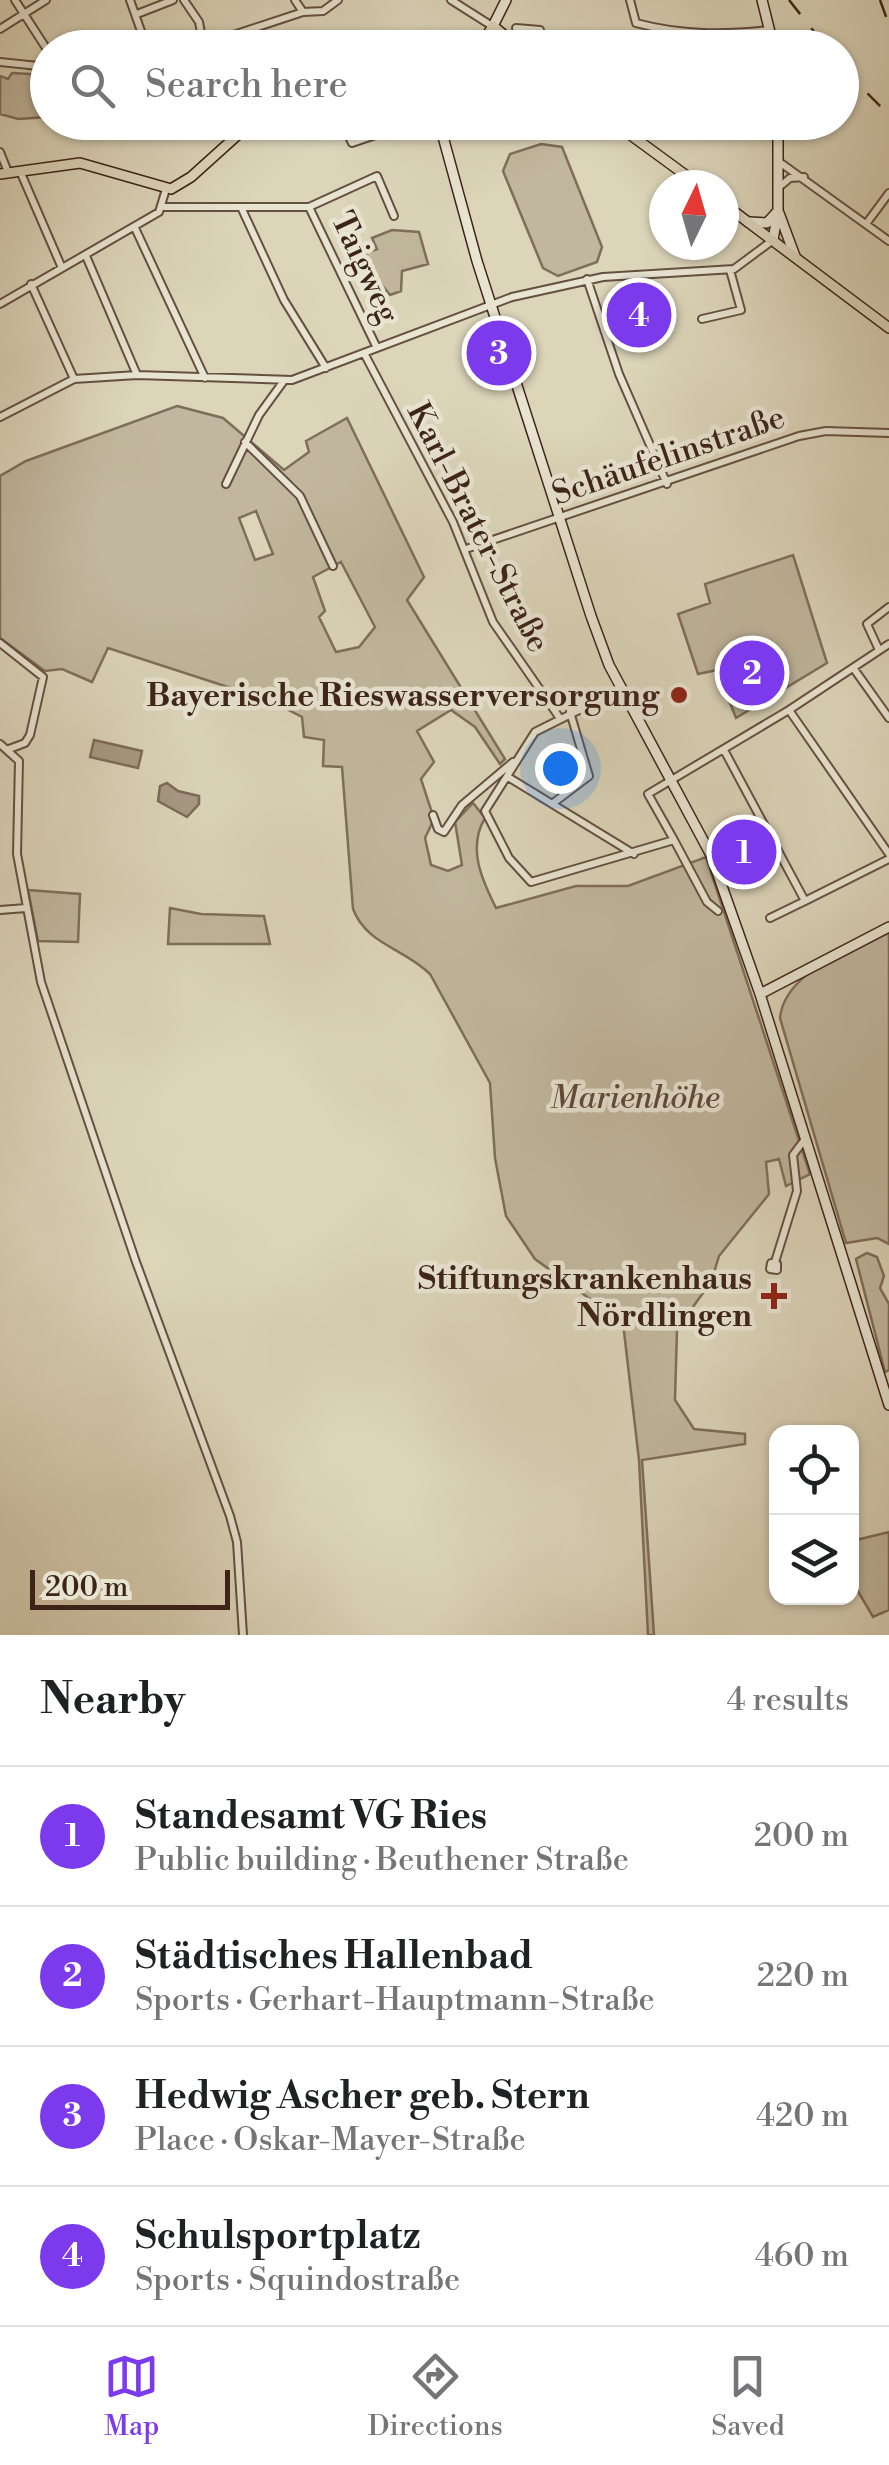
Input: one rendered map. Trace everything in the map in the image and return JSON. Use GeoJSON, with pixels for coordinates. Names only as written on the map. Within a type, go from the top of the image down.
{"type":"FeatureCollection","features":[{"type":"Feature","properties":{"kind":"main road"},"geometry":{"type":"LineString","coordinates":[[490,30],[506,0]]}},
{"type":"Feature","properties":{"kind":"main road"},"geometry":{"type":"LineString","coordinates":[[762,0],[771,30]]}},
{"type":"Feature","properties":{"kind":"main road"},"geometry":{"type":"LineString","coordinates":[[493,26],[498,30]]}},
{"type":"Feature","properties":{"kind":"main road"},"geometry":{"type":"LineString","coordinates":[[4,174],[80,163],[166,189],[184,183],[232,140]]}},
{"type":"Feature","properties":{"kind":"main road"},"geometry":{"type":"LineString","coordinates":[[444,140],[559,517],[621,689],[711,856],[760,994],[889,1405]]}},
{"type":"Feature","properties":{"kind":"main road"},"geometry":{"type":"LineString","coordinates":[[638,140],[679,170]]}},
{"type":"Feature","properties":{"kind":"main road"},"geometry":{"type":"LineString","coordinates":[[772,240],[778,210],[778,140]]}},
{"type":"Feature","properties":{"kind":"main road"},"geometry":{"type":"LineString","coordinates":[[748,222],[767,223],[778,210]]}},
{"type":"Feature","properties":{"kind":"main road"},"geometry":{"type":"LineString","coordinates":[[778,210],[795,256]]}},
{"type":"Feature","properties":{"kind":"main road"},"geometry":{"type":"LineString","coordinates":[[739,215],[889,328]]}},
{"type":"Feature","properties":{"kind":"main road"},"geometry":{"type":"LineString","coordinates":[[760,994],[889,927]]}},
{"type":"Feature","properties":{"kind":"street"},"geometry":{"type":"LineString","coordinates":[[15,0],[34,30]]}},
{"type":"Feature","properties":{"kind":"street"},"geometry":{"type":"LineString","coordinates":[[0,29],[46,0]]}},
{"type":"Feature","properties":{"kind":"street"},"geometry":{"type":"LineString","coordinates":[[130,0],[142,30]]}},
{"type":"Feature","properties":{"kind":"street"},"geometry":{"type":"LineString","coordinates":[[137,14],[173,0]]}},
{"type":"Feature","properties":{"kind":"street"},"geometry":{"type":"LineString","coordinates":[[184,0],[200,30]]}},
{"type":"Feature","properties":{"kind":"street"},"geometry":{"type":"LineString","coordinates":[[296,0],[303,12]]}},
{"type":"Feature","properties":{"kind":"street"},"geometry":{"type":"LineString","coordinates":[[250,30],[303,12],[323,12],[338,0]]}},
{"type":"Feature","properties":{"kind":"street"},"geometry":{"type":"LineString","coordinates":[[451,0],[493,26]]}},
{"type":"Feature","properties":{"kind":"street"},"geometry":{"type":"LineString","coordinates":[[630,0],[636,23],[663,30]]}},
{"type":"Feature","properties":{"kind":"street"},"geometry":{"type":"LineString","coordinates":[[516,28],[540,30]]}},
{"type":"Feature","properties":{"kind":"street"},"geometry":{"type":"LineString","coordinates":[[0,62],[30,65]]}},
{"type":"Feature","properties":{"kind":"street"},"geometry":{"type":"LineString","coordinates":[[0,152],[4,174]]}},
{"type":"Feature","properties":{"kind":"street"},"geometry":{"type":"LineString","coordinates":[[778,161],[806,177],[889,241]]}},
{"type":"Feature","properties":{"kind":"street"},"geometry":{"type":"LineString","coordinates":[[20,170],[62,268]]}},
{"type":"Feature","properties":{"kind":"street","name":"Taigweg"},"geometry":{"type":"LineString","coordinates":[[163,207],[310,206],[377,176],[394,216]]}},
{"type":"Feature","properties":{"kind":"street"},"geometry":{"type":"LineString","coordinates":[[778,188],[790,178],[806,177]]}},
{"type":"Feature","properties":{"kind":"street"},"geometry":{"type":"LineString","coordinates":[[0,287],[3,302],[135,228],[163,207],[166,189]]}},
{"type":"Feature","properties":{"kind":"street"},"geometry":{"type":"LineString","coordinates":[[866,224],[889,193]]}},
{"type":"Feature","properties":{"kind":"street","name":"Taigweg"},"geometry":{"type":"LineString","coordinates":[[310,206],[377,348]]}},
{"type":"Feature","properties":{"kind":"street"},"geometry":{"type":"LineString","coordinates":[[241,207],[284,300],[326,368]]}},
{"type":"Feature","properties":{"kind":"street"},"geometry":{"type":"LineString","coordinates":[[135,228],[205,378]]}},
{"type":"Feature","properties":{"kind":"street"},"geometry":{"type":"LineString","coordinates":[[0,402],[2,416],[74,379],[138,376],[288,380],[491,304],[587,279],[730,270],[756,256],[772,240]]}},
{"type":"Feature","properties":{"kind":"street"},"geometry":{"type":"LineString","coordinates":[[86,256],[138,376]]}},
{"type":"Feature","properties":{"kind":"street"},"geometry":{"type":"LineString","coordinates":[[702,320],[741,310],[730,270]]}},
{"type":"Feature","properties":{"kind":"street"},"geometry":{"type":"LineString","coordinates":[[587,279],[620,374],[667,484]]}},
{"type":"Feature","properties":{"kind":"street"},"geometry":{"type":"LineString","coordinates":[[32,284],[74,379]]}},
{"type":"Feature","properties":{"kind":"street","name":"Karl-Brater-Straße"},"geometry":{"type":"LineString","coordinates":[[364,353],[466,550],[493,622],[559,717]]}},
{"type":"Feature","properties":{"kind":"street"},"geometry":{"type":"LineString","coordinates":[[226,484],[245,442],[288,380]]}},
{"type":"Feature","properties":{"kind":"street","name":"Schäufelinstraße"},"geometry":{"type":"LineString","coordinates":[[466,550],[799,436],[826,430],[889,433]]}},
{"type":"Feature","properties":{"kind":"street"},"geometry":{"type":"LineString","coordinates":[[245,442],[300,496],[333,566]]}},
{"type":"Feature","properties":{"kind":"street"},"geometry":{"type":"LineString","coordinates":[[879,650],[867,624],[889,606]]}},
{"type":"Feature","properties":{"kind":"street"},"geometry":{"type":"LineString","coordinates":[[0,643],[43,677],[26,743],[4,746]]}},
{"type":"Feature","properties":{"kind":"street"},"geometry":{"type":"LineString","coordinates":[[718,911],[707,902],[648,794],[789,710],[889,644]]}},
{"type":"Feature","properties":{"kind":"street"},"geometry":{"type":"LineString","coordinates":[[854,669],[887,712]]}},
{"type":"Feature","properties":{"kind":"street"},"geometry":{"type":"LineString","coordinates":[[621,689],[535,732],[485,812],[509,858],[531,882],[674,840]]}},
{"type":"Feature","properties":{"kind":"street"},"geometry":{"type":"LineString","coordinates":[[770,918],[889,857],[789,710]]}},
{"type":"Feature","properties":{"kind":"street"},"geometry":{"type":"LineString","coordinates":[[552,805],[589,776],[570,712]]}},
{"type":"Feature","properties":{"kind":"street"},"geometry":{"type":"LineString","coordinates":[[4,746],[19,762],[19,866],[45,996],[230,1516],[237,1542],[243,1635]]}},
{"type":"Feature","properties":{"kind":"street"},"geometry":{"type":"LineString","coordinates":[[724,750],[804,900]]}},
{"type":"Feature","properties":{"kind":"street"},"geometry":{"type":"LineString","coordinates":[[433,816],[438,830],[444,832],[472,796],[518,758]]}},
{"type":"Feature","properties":{"kind":"street"},"geometry":{"type":"LineString","coordinates":[[508,777],[634,854]]}},
{"type":"Feature","properties":{"kind":"street"},"geometry":{"type":"LineString","coordinates":[[0,910],[26,908]]}},
{"type":"Feature","properties":{"kind":"street"},"geometry":{"type":"LineString","coordinates":[[775,1262],[797,1191],[793,1156],[806,1138]]}},
{"type":"Feature","properties":{"kind":"green space"},"geometry":{"type":"Polygon","coordinates":[[[12,73],[30,74],[30,118],[0,114],[0,76],[8,79],[12,73]]]}},
{"type":"Feature","properties":{"kind":"green space"},"geometry":{"type":"Polygon","coordinates":[[[541,144],[562,147],[602,247],[597,262],[558,276],[543,268],[503,171],[510,154],[541,144]]]}},
{"type":"Feature","properties":{"kind":"green space"},"geometry":{"type":"Polygon","coordinates":[[[392,230],[419,232],[428,264],[402,271],[401,291],[390,295],[377,279],[360,285],[347,261],[377,249],[372,238],[392,230]]]}},
{"type":"Feature","properties":{"kind":"green space"},"geometry":{"type":"Polygon","coordinates":[[[657,292],[672,324],[619,344],[607,307],[657,292]]]}},
{"type":"Feature","properties":{"kind":"green space","name":"Marienhöhe"},"geometry":{"type":"Polygon","coordinates":[[[177,406],[223,418],[284,470],[309,452],[306,441],[347,418],[424,577],[407,600],[505,759],[500,764],[475,727],[451,710],[417,731],[434,762],[421,779],[434,819],[425,838],[431,865],[448,871],[462,865],[455,822],[473,803],[485,818],[477,852],[496,908],[576,886],[628,886],[706,857],[810,1174],[786,1186],[779,1159],[766,1162],[769,1194],[719,1256],[711,1282],[677,1329],[675,1400],[694,1429],[745,1434],[745,1444],[642,1460],[654,1635],[648,1635],[639,1460],[623,1323],[535,1259],[506,1216],[495,1158],[490,1083],[430,974],[367,931],[353,909],[342,767],[323,766],[324,740],[304,737],[302,717],[271,701],[108,648],[92,682],[62,669],[45,671],[0,638],[0,476],[26,461],[177,406]],[[256,511],[239,518],[255,560],[273,554],[256,511]],[[341,562],[313,577],[325,611],[319,617],[336,652],[359,647],[375,627],[341,562]]]}},
{"type":"Feature","properties":{"kind":"green space"},"geometry":{"type":"Polygon","coordinates":[[[793,555],[827,663],[736,718],[717,670],[698,674],[678,614],[710,603],[705,584],[793,555]]]}},
{"type":"Feature","properties":{"kind":"green space"},"geometry":{"type":"Polygon","coordinates":[[[28,890],[80,894],[78,942],[38,941],[28,890]]]}},
{"type":"Feature","properties":{"kind":"green space"},"geometry":{"type":"Polygon","coordinates":[[[170,908],[201,914],[264,916],[270,944],[168,944],[170,908]]]}},
{"type":"Feature","properties":{"kind":"green space"},"geometry":{"type":"Polygon","coordinates":[[[889,927],[889,1244],[877,1238],[846,1243],[780,1018],[784,1002],[807,975],[889,927]]]}},
{"type":"Feature","properties":{"kind":"green space"},"geometry":{"type":"Polygon","coordinates":[[[867,1253],[877,1257],[884,1276],[880,1288],[889,1304],[889,1370],[885,1372],[856,1259],[867,1253]]]}},
{"type":"Feature","properties":{"kind":"green space"},"geometry":{"type":"Polygon","coordinates":[[[889,1532],[889,1610],[873,1617],[859,1593],[859,1539],[889,1532]]]}},
{"type":"Feature","properties":{"kind":"shaded area"},"geometry":{"type":"Polygon","coordinates":[[[94,740],[142,751],[138,768],[90,757],[94,740]]]}},
{"type":"Feature","properties":{"kind":"shaded area"},"geometry":{"type":"Polygon","coordinates":[[[167,783],[178,791],[199,796],[199,804],[187,817],[158,801],[160,786],[167,783]]]}},
{"type":"Feature","properties":{"kind":"railway"},"geometry":{"type":"LineString","coordinates":[[789,0],[813,30]]}},
{"type":"Feature","properties":{"kind":"railway"},"geometry":{"type":"LineString","coordinates":[[880,0],[889,25]]}},
{"type":"Feature","properties":{"kind":"railway"},"geometry":{"type":"LineString","coordinates":[[859,85],[889,115]]}},
{"type":"Feature","properties":{"kind":"place","name":"Schulsportplatz"},"geometry":{"type":"Point","coordinates":[639,315]}},
{"type":"Feature","properties":{"kind":"place","name":"Hedwig Ascher geb. Stern"},"geometry":{"type":"Point","coordinates":[499,353]}},
{"type":"Feature","properties":{"kind":"place","name":"Städtisches Hallenbad"},"geometry":{"type":"Point","coordinates":[752,673]}},
{"type":"Feature","properties":{"kind":"place","name":"Bayerische Rieswasserversorgung"},"geometry":{"type":"Point","coordinates":[679,695]}},
{"type":"Feature","properties":{"kind":"place","name":"Standesamt VG Ries"},"geometry":{"type":"Point","coordinates":[744,852]}},
{"type":"Feature","properties":{"kind":"place","name":"Stiftungskrankenhaus Nördlingen"},"geometry":{"type":"Point","coordinates":[774,1296]}}]}
